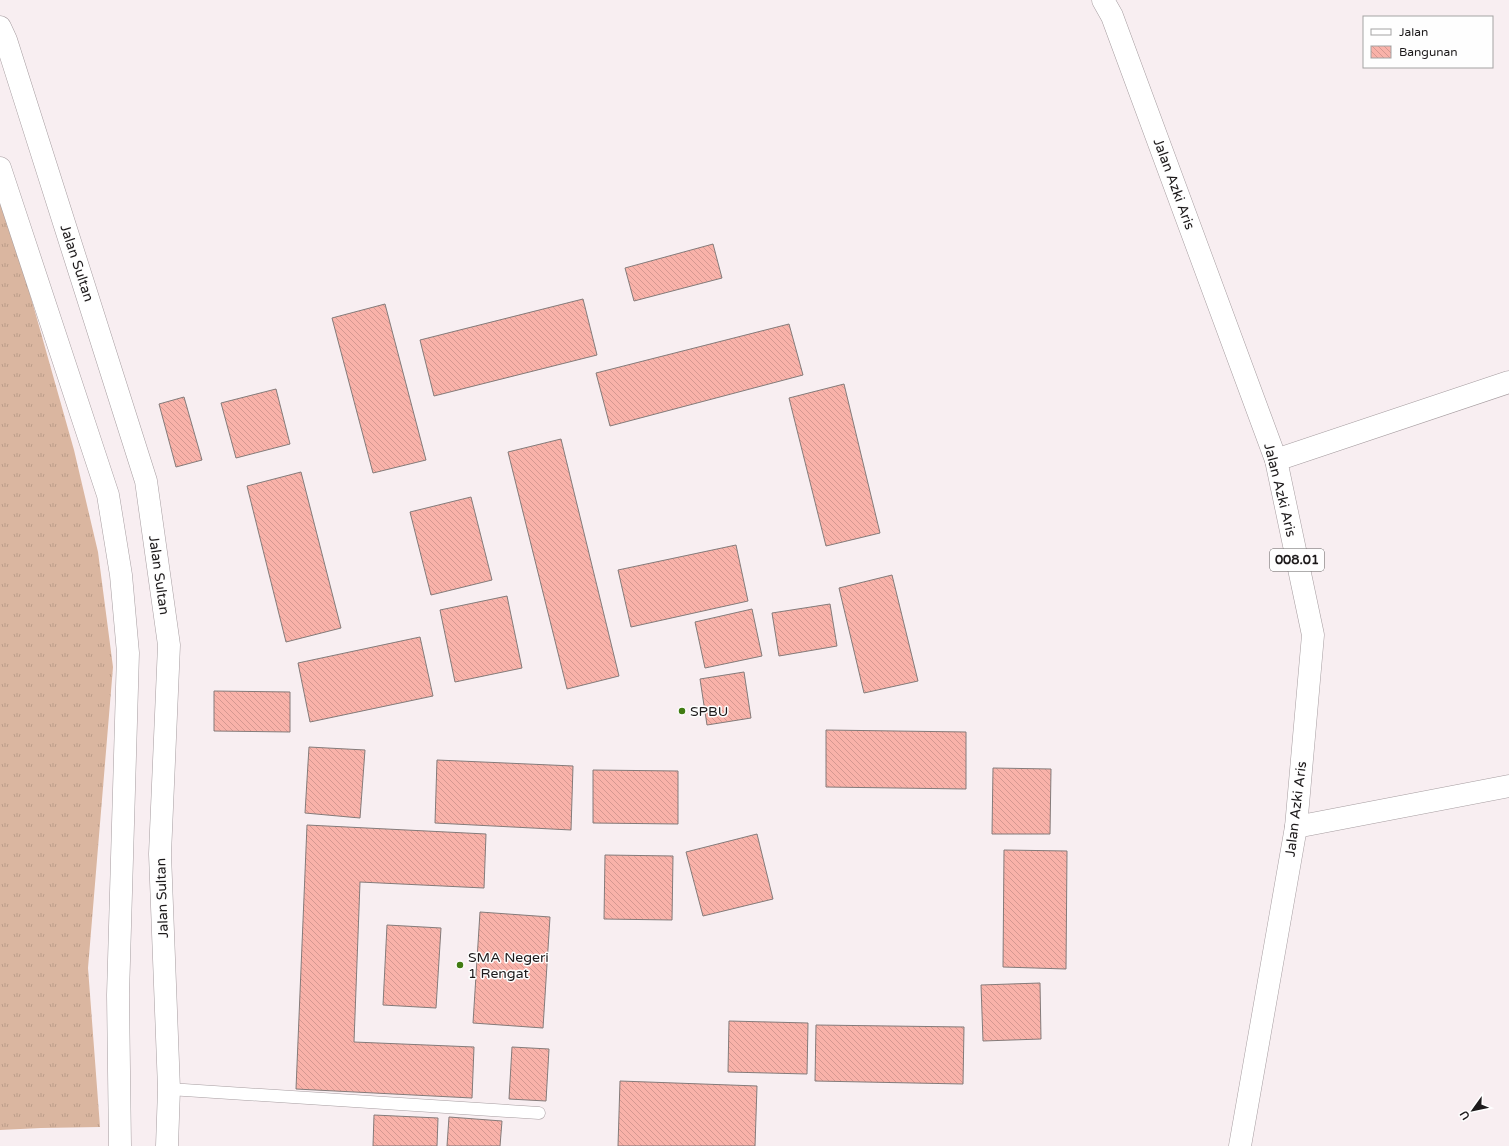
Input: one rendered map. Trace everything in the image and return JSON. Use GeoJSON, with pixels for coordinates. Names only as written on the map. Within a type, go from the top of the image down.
{"type":"FeatureCollection","features":[{"type":"Feature","properties":{"kind":"main road","name":"Jalan Azki Aris"},"geometry":{"type":"LineString","coordinates":[[1103,0],[1115,24],[1276,460],[1313,635],[1296,827],[1240,1146]]}},
{"type":"Feature","properties":{"kind":"main road","name":"Jalan Sultan"},"geometry":{"type":"LineString","coordinates":[[0,27],[6,40],[146,481],[169,645],[160,854],[169,1090],[167,1146]]}},
{"type":"Feature","properties":{"kind":"main road"},"geometry":{"type":"LineString","coordinates":[[0,168],[108,496],[121,575],[128,653],[118,995],[120,1146]]}},
{"type":"Feature","properties":{"kind":"main road"},"geometry":{"type":"LineString","coordinates":[[1276,460],[1509,382]]}},
{"type":"Feature","properties":{"kind":"main road"},"geometry":{"type":"LineString","coordinates":[[1296,827],[1509,786]]}},
{"type":"Feature","properties":{"kind":"lane"},"geometry":{"type":"LineString","coordinates":[[169,1090],[539,1113]]}},
{"type":"Feature","properties":{"kind":"green space"},"geometry":{"type":"Polygon","coordinates":[[[0,199],[17,248],[74,450],[98,552],[113,667],[88,968],[100,1127],[0,1130],[0,199]]]}},
{"type":"Feature","properties":{"kind":"building"},"geometry":{"type":"Polygon","coordinates":[[[713,244],[722,278],[634,301],[625,268],[713,244]]]}},
{"type":"Feature","properties":{"kind":"building"},"geometry":{"type":"Polygon","coordinates":[[[583,299],[597,355],[434,396],[420,340],[583,299]]]}},
{"type":"Feature","properties":{"kind":"building"},"geometry":{"type":"Polygon","coordinates":[[[385,304],[426,460],[373,473],[332,318],[385,304]]]}},
{"type":"Feature","properties":{"kind":"building"},"geometry":{"type":"Polygon","coordinates":[[[789,324],[803,375],[610,426],[596,373],[789,324]]]}},
{"type":"Feature","properties":{"kind":"building"},"geometry":{"type":"Polygon","coordinates":[[[844,384],[880,533],[826,546],[789,398],[844,384]]]}},
{"type":"Feature","properties":{"kind":"building"},"geometry":{"type":"Polygon","coordinates":[[[276,389],[290,444],[236,458],[221,403],[276,389]]]}},
{"type":"Feature","properties":{"kind":"building"},"geometry":{"type":"Polygon","coordinates":[[[184,397],[202,460],[176,467],[159,404],[184,397]]]}},
{"type":"Feature","properties":{"kind":"building"},"geometry":{"type":"Polygon","coordinates":[[[561,439],[619,676],[567,689],[508,452],[561,439]]]}},
{"type":"Feature","properties":{"kind":"building"},"geometry":{"type":"Polygon","coordinates":[[[301,472],[341,628],[286,642],[247,486],[301,472]]]}},
{"type":"Feature","properties":{"kind":"building"},"geometry":{"type":"Polygon","coordinates":[[[471,497],[492,580],[431,595],[410,512],[471,497]]]}},
{"type":"Feature","properties":{"kind":"building"},"geometry":{"type":"Polygon","coordinates":[[[736,545],[748,601],[631,627],[618,570],[736,545]]]}},
{"type":"Feature","properties":{"kind":"building"},"geometry":{"type":"Polygon","coordinates":[[[892,575],[918,681],[864,693],[839,588],[892,575]]]}},
{"type":"Feature","properties":{"kind":"building"},"geometry":{"type":"Polygon","coordinates":[[[507,596],[522,668],[455,682],[440,610],[507,596]]]}},
{"type":"Feature","properties":{"kind":"building"},"geometry":{"type":"Polygon","coordinates":[[[830,604],[837,646],[779,656],[772,613],[830,604]]]}},
{"type":"Feature","properties":{"kind":"building"},"geometry":{"type":"Polygon","coordinates":[[[752,609],[762,656],[705,668],[695,622],[752,609]]]}},
{"type":"Feature","properties":{"kind":"building"},"geometry":{"type":"Polygon","coordinates":[[[420,637],[433,696],[310,722],[298,663],[420,637]]]}},
{"type":"Feature","properties":{"kind":"building"},"geometry":{"type":"Polygon","coordinates":[[[744,672],[751,718],[707,725],[700,679],[744,672]]]}},
{"type":"Feature","properties":{"kind":"building"},"geometry":{"type":"Polygon","coordinates":[[[214,691],[290,692],[290,732],[214,731],[214,691]]]}},
{"type":"Feature","properties":{"kind":"building"},"geometry":{"type":"Polygon","coordinates":[[[826,730],[966,732],[966,789],[826,787],[826,730]]]}},
{"type":"Feature","properties":{"kind":"building"},"geometry":{"type":"Polygon","coordinates":[[[309,747],[365,750],[360,818],[305,813],[309,747]]]}},
{"type":"Feature","properties":{"kind":"building"},"geometry":{"type":"Polygon","coordinates":[[[437,760],[573,766],[571,830],[435,823],[437,760]]]}},
{"type":"Feature","properties":{"kind":"building"},"geometry":{"type":"Polygon","coordinates":[[[993,768],[1051,769],[1050,834],[992,834],[993,768]]]}},
{"type":"Feature","properties":{"kind":"building"},"geometry":{"type":"Polygon","coordinates":[[[593,770],[678,771],[678,824],[593,823],[593,770]]]}},
{"type":"Feature","properties":{"kind":"building"},"geometry":{"type":"Polygon","coordinates":[[[307,825],[486,834],[484,888],[360,882],[354,1042],[474,1047],[472,1098],[296,1089],[307,825]]]}},
{"type":"Feature","properties":{"kind":"building"},"geometry":{"type":"Polygon","coordinates":[[[757,834],[773,899],[703,916],[686,852],[757,834]]]}},
{"type":"Feature","properties":{"kind":"building"},"geometry":{"type":"Polygon","coordinates":[[[1004,850],[1067,851],[1066,969],[1003,967],[1004,850]]]}},
{"type":"Feature","properties":{"kind":"building"},"geometry":{"type":"Polygon","coordinates":[[[605,855],[673,856],[672,920],[604,919],[605,855]]]}},
{"type":"Feature","properties":{"kind":"building"},"geometry":{"type":"Polygon","coordinates":[[[480,912],[550,917],[543,1028],[473,1023],[480,912]]]}},
{"type":"Feature","properties":{"kind":"building"},"geometry":{"type":"Polygon","coordinates":[[[387,925],[441,928],[436,1008],[383,1005],[387,925]]]}},
{"type":"Feature","properties":{"kind":"building"},"geometry":{"type":"Polygon","coordinates":[[[1040,983],[1041,1039],[983,1041],[981,985],[1040,983]]]}},
{"type":"Feature","properties":{"kind":"building"},"geometry":{"type":"Polygon","coordinates":[[[729,1021],[808,1023],[807,1074],[728,1072],[729,1021]]]}},
{"type":"Feature","properties":{"kind":"building"},"geometry":{"type":"Polygon","coordinates":[[[816,1025],[964,1027],[963,1084],[815,1081],[816,1025]]]}},
{"type":"Feature","properties":{"kind":"building"},"geometry":{"type":"Polygon","coordinates":[[[512,1047],[549,1049],[546,1101],[509,1099],[512,1047]]]}},
{"type":"Feature","properties":{"kind":"building"},"geometry":{"type":"Polygon","coordinates":[[[620,1081],[757,1086],[755,1146],[618,1146],[620,1081]]]}},
{"type":"Feature","properties":{"kind":"building"},"geometry":{"type":"Polygon","coordinates":[[[374,1115],[438,1118],[437,1146],[373,1146],[374,1115]]]}},
{"type":"Feature","properties":{"kind":"building"},"geometry":{"type":"Polygon","coordinates":[[[449,1117],[502,1121],[500,1146],[447,1146],[449,1117]]]}},
{"type":"Feature","properties":{"kind":"place","name":"SPBU"},"geometry":{"type":"Point","coordinates":[682,711]}},
{"type":"Feature","properties":{"kind":"place","name":"SMA Negeri 1 Rengat"},"geometry":{"type":"Point","coordinates":[460,965]}}]}
